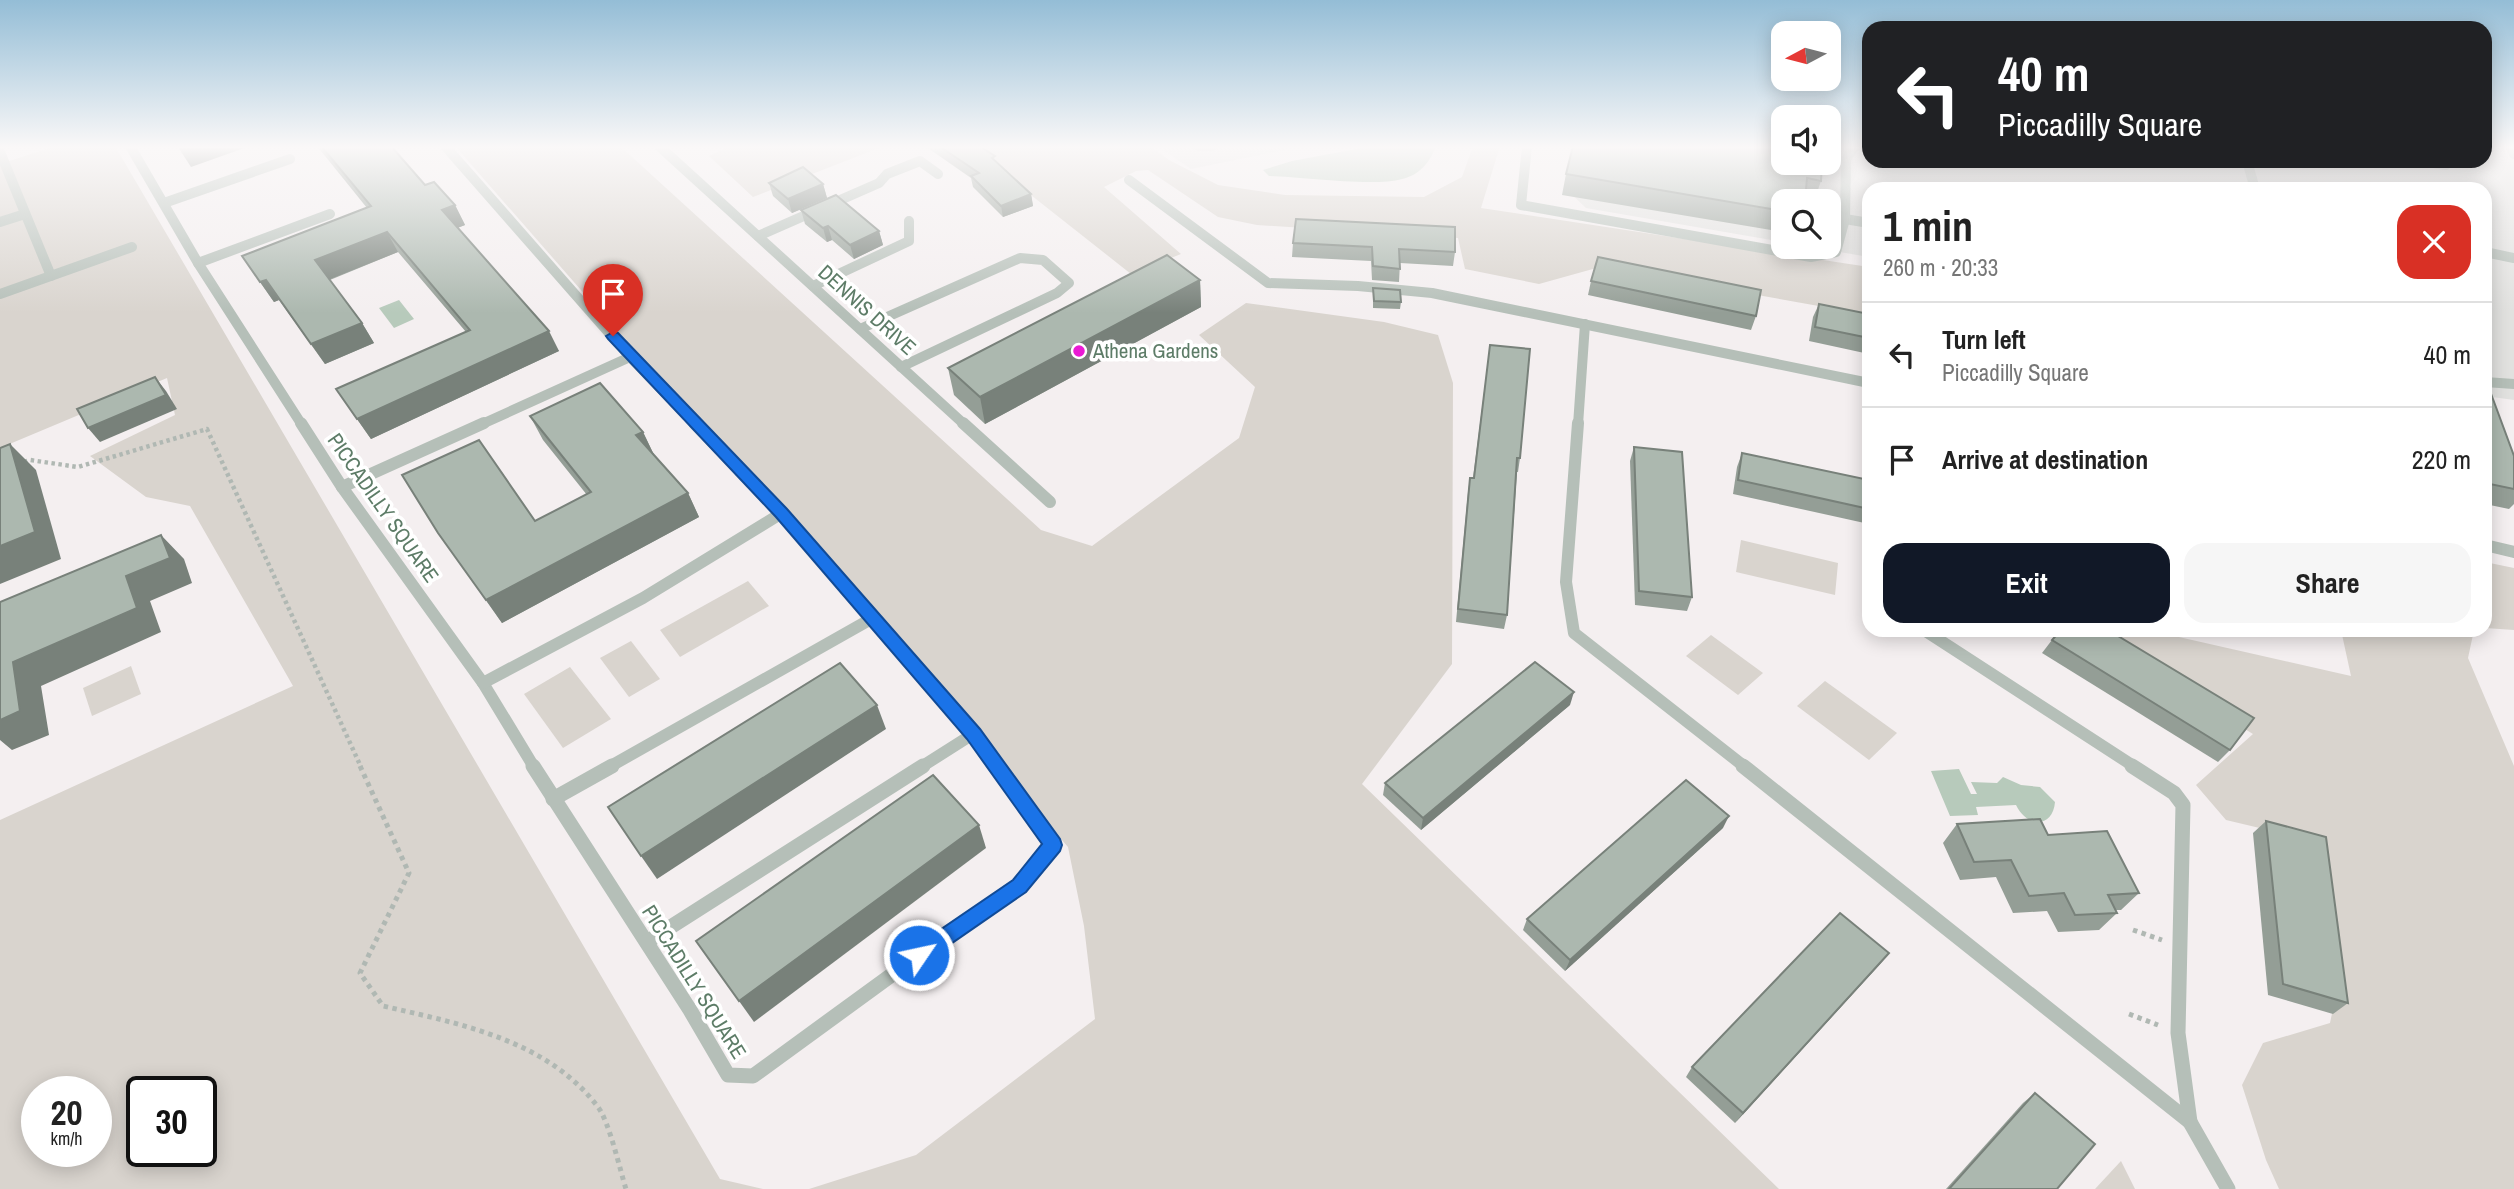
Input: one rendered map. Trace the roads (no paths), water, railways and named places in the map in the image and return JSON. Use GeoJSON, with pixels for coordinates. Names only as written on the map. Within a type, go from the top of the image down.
{"type":"FeatureCollection","features":[{"type":"Feature","properties":{"kind":"street"},"geometry":{"type":"LineString","coordinates":[[20,201],[51,276]]}},
{"type":"Feature","properties":{"kind":"street"},"geometry":{"type":"LineString","coordinates":[[164,203],[168,201]]}},
{"type":"Feature","properties":{"kind":"street","name":"PICCADILLY SQUARE"},"geometry":{"type":"LineString","coordinates":[[164,203],[198,263],[342,487],[483,683],[553,799],[647,942],[728,1075],[753,1076],[919,955],[1020,886],[1053,845],[974,734],[871,619],[782,513],[631,357],[494,201]]}},
{"type":"Feature","properties":{"kind":"street","name":"DENNIS DRIVE"},"geometry":{"type":"LineString","coordinates":[[720,201],[1050,502]]}},
{"type":"Feature","properties":{"kind":"street"},"geometry":{"type":"LineString","coordinates":[[758,236],[837,201]]}},
{"type":"Feature","properties":{"kind":"street"},"geometry":{"type":"LineString","coordinates":[[1158,201],[1269,283],[1420,291],[1862,382]]}},
{"type":"Feature","properties":{"kind":"street"},"geometry":{"type":"LineString","coordinates":[[1521,201],[1521,205],[1811,257],[1836,252],[1845,219],[1845,201]]}},
{"type":"Feature","properties":{"kind":"street"},"geometry":{"type":"LineString","coordinates":[[0,222],[25,214]]}},
{"type":"Feature","properties":{"kind":"street"},"geometry":{"type":"LineString","coordinates":[[198,263],[330,214]]}},
{"type":"Feature","properties":{"kind":"street"},"geometry":{"type":"LineString","coordinates":[[1845,219],[1862,222]]}},
{"type":"Feature","properties":{"kind":"street"},"geometry":{"type":"LineString","coordinates":[[813,286],[909,241],[909,221]]}},
{"type":"Feature","properties":{"kind":"street"},"geometry":{"type":"LineString","coordinates":[[0,294],[132,247]]}},
{"type":"Feature","properties":{"kind":"street"},"geometry":{"type":"LineString","coordinates":[[2492,253],[2514,258]]}},
{"type":"Feature","properties":{"kind":"street"},"geometry":{"type":"LineString","coordinates":[[860,329],[1020,258],[1043,260],[1069,283],[1056,293],[901,367]]}},
{"type":"Feature","properties":{"kind":"street"},"geometry":{"type":"LineString","coordinates":[[1585,324],[1566,582],[1574,633],[2012,978],[2190,1122],[2228,1189]]}},
{"type":"Feature","properties":{"kind":"street"},"geometry":{"type":"LineString","coordinates":[[2492,382],[2514,384]]}},
{"type":"Feature","properties":{"kind":"street"},"geometry":{"type":"LineString","coordinates":[[483,683],[643,598],[782,513]]}},
{"type":"Feature","properties":{"kind":"street"},"geometry":{"type":"LineString","coordinates":[[2492,547],[2514,552]]}},
{"type":"Feature","properties":{"kind":"street"},"geometry":{"type":"LineString","coordinates":[[553,799],[871,619]]}},
{"type":"Feature","properties":{"kind":"street"},"geometry":{"type":"LineString","coordinates":[[647,942],[974,734]]}},
{"type":"Feature","properties":{"kind":"lane"},"geometry":{"type":"LineString","coordinates":[[342,487],[631,357]]}},
{"type":"Feature","properties":{"kind":"lane"},"geometry":{"type":"LineString","coordinates":[[1935,637],[2174,793],[2183,805],[2178,1033],[2190,1122]]}},
{"type":"Feature","properties":{"kind":"place","name":"Athena Gardens"},"geometry":{"type":"Point","coordinates":[1079,351]}}]}
